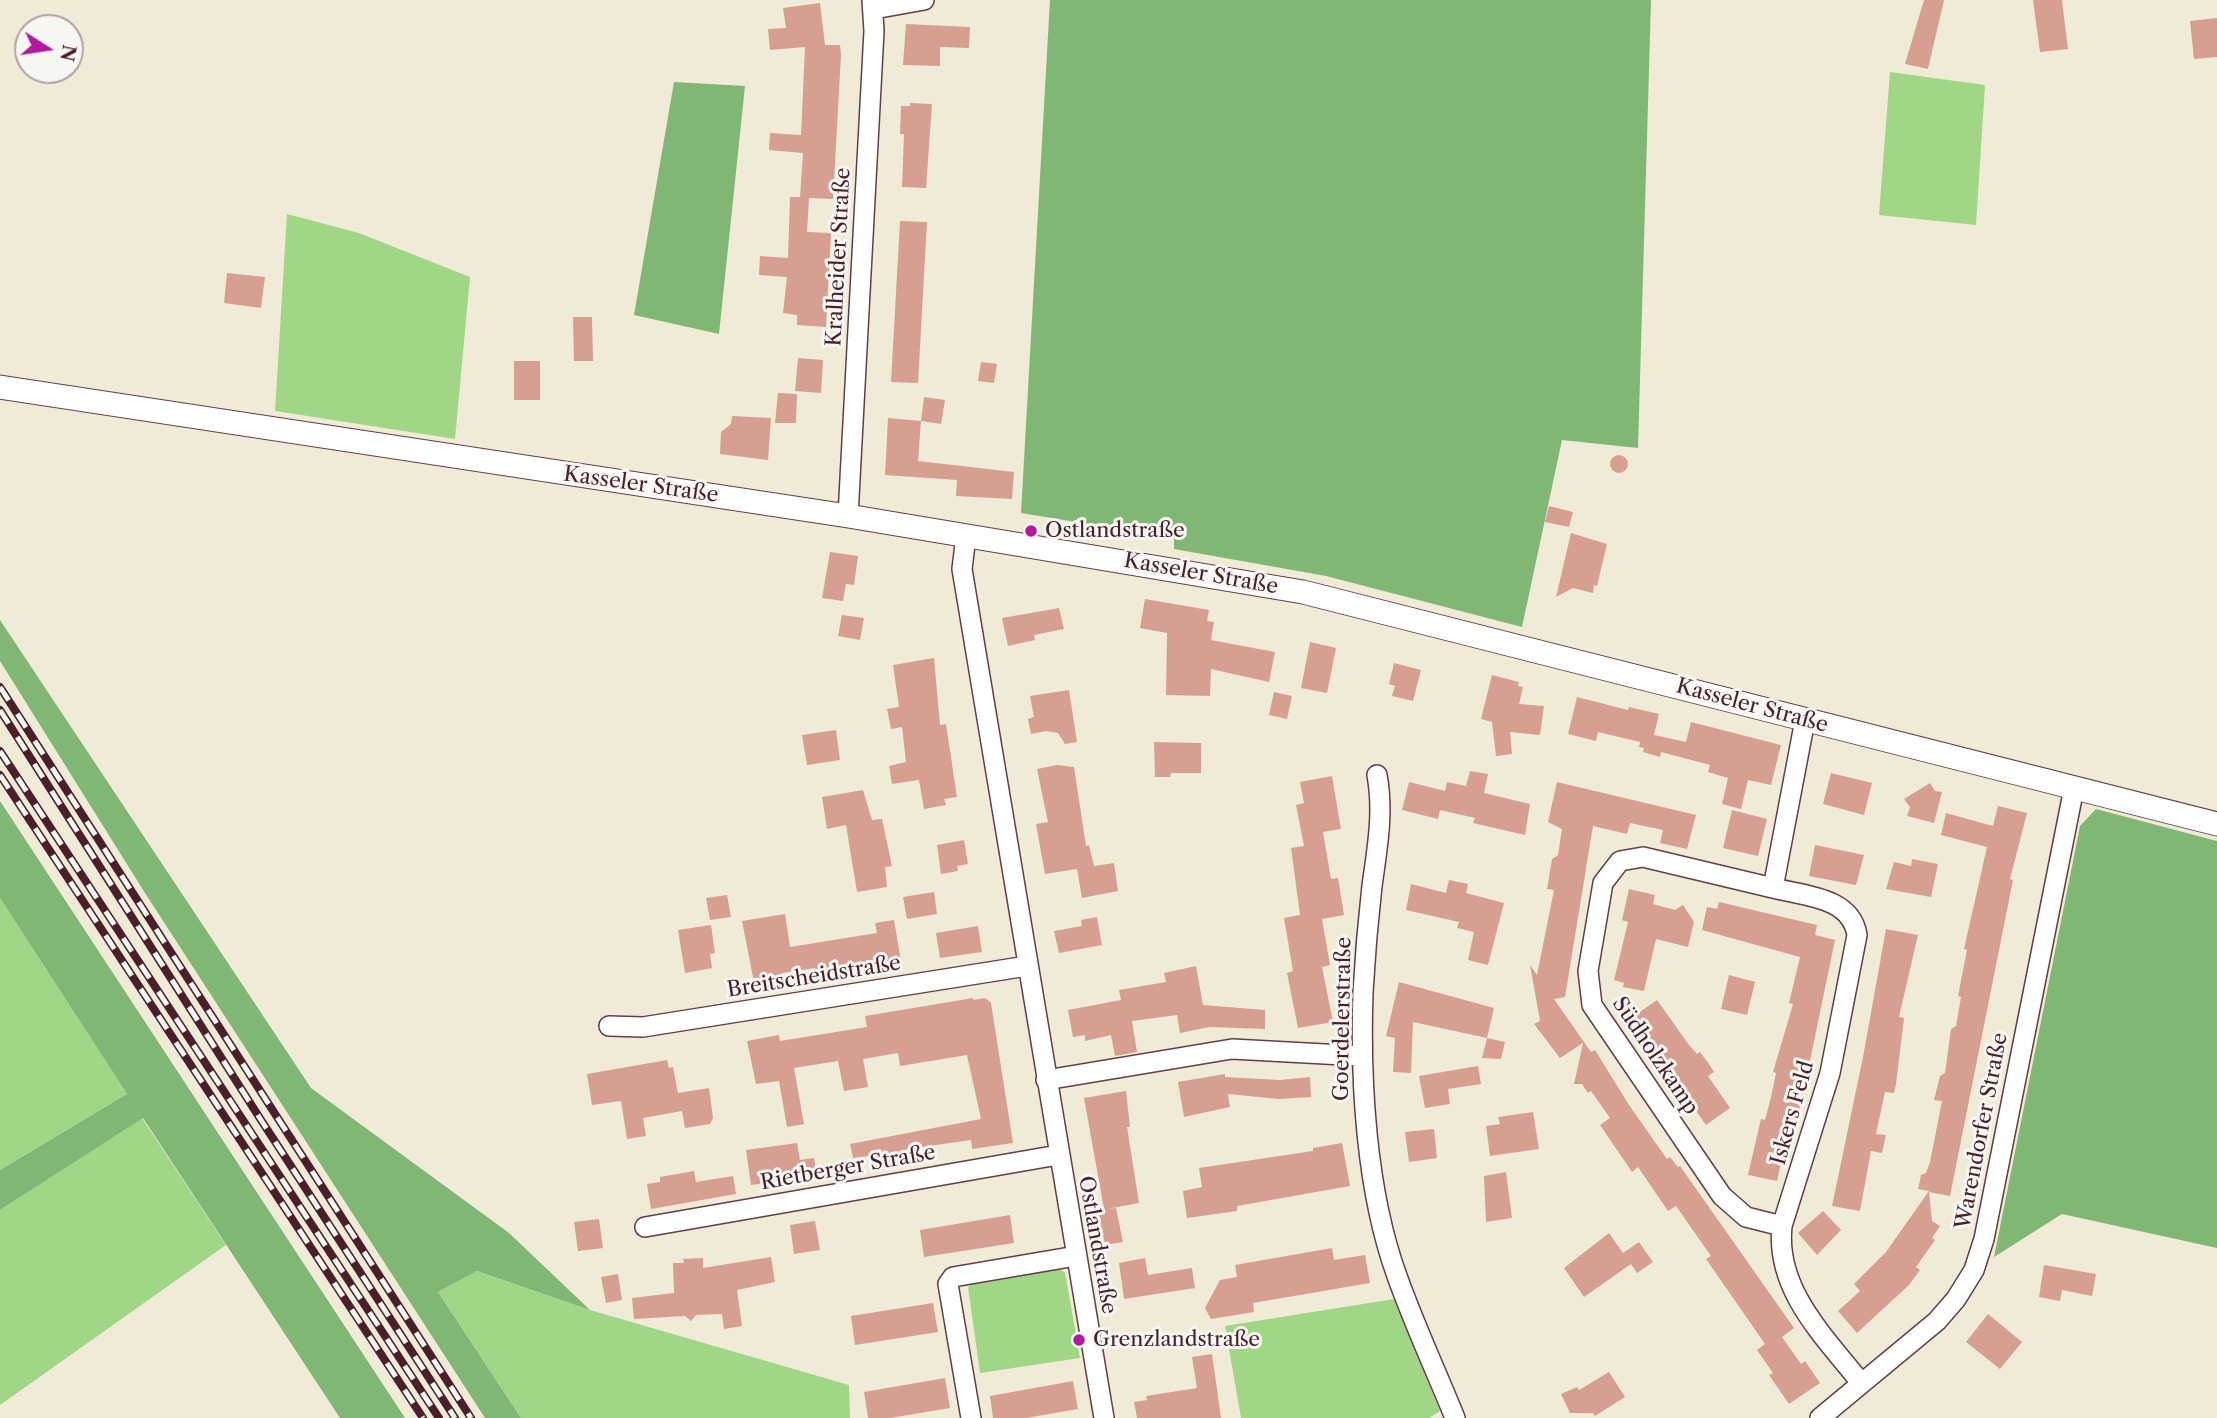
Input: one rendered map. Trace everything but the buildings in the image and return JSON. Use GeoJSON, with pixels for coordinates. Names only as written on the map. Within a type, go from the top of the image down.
{"type":"FeatureCollection","features":[{"type":"Feature","properties":{"kind":"street"},"geometry":{"type":"LineString","coordinates":[[873,4],[923,0]]}},
{"type":"Feature","properties":{"kind":"street","name":"Kralheider Straße"},"geometry":{"type":"LineString","coordinates":[[848,516],[873,4]]}},
{"type":"Feature","properties":{"kind":"street","name":"Kasseler Straße"},"geometry":{"type":"LineString","coordinates":[[0,387],[848,516],[1314,594],[2217,824]]}},
{"type":"Feature","properties":{"kind":"street","name":"Ostlandstraße"},"geometry":{"type":"LineString","coordinates":[[967,536],[962,569],[1104,1418]]}},
{"type":"Feature","properties":{"kind":"street"},"geometry":{"type":"LineString","coordinates":[[1773,888],[1805,720]]}},
{"type":"Feature","properties":{"kind":"street","name":"Goerdelerstraße"},"geometry":{"type":"LineString","coordinates":[[1377,775],[1381,811],[1367,930],[1362,1056],[1369,1146],[1390,1252],[1455,1418]]}},
{"type":"Feature","properties":{"kind":"street","name":"Warendorfer Straße"},"geometry":{"type":"LineString","coordinates":[[1820,1418],[1937,1321],[1956,1299],[1974,1270],[1984,1239],[2074,788]]}},
{"type":"Feature","properties":{"kind":"street","name":"Südholzkamp"},"geometry":{"type":"LineString","coordinates":[[1773,888],[1643,858],[1620,861],[1613,866],[1603,883],[1588,989],[1600,1018],[1722,1196],[1746,1217],[1782,1226]]}},
{"type":"Feature","properties":{"kind":"street","name":"Iskers Feld"},"geometry":{"type":"LineString","coordinates":[[1773,888],[1837,904],[1855,922],[1857,935],[1830,1073],[1782,1226],[1782,1260],[1797,1300],[1861,1384]]}},
{"type":"Feature","properties":{"kind":"street","name":"Breitscheidstraße"},"geometry":{"type":"LineString","coordinates":[[608,1026],[643,1027],[1027,966]]}},
{"type":"Feature","properties":{"kind":"street"},"geometry":{"type":"LineString","coordinates":[[1046,1080],[1232,1049],[1362,1056]]}},
{"type":"Feature","properties":{"kind":"street","name":"Rietberger Straße"},"geometry":{"type":"LineString","coordinates":[[645,1227],[1058,1155]]}},
{"type":"Feature","properties":{"kind":"street"},"geometry":{"type":"LineString","coordinates":[[971,1418],[948,1284],[953,1277],[1076,1256]]}},
{"type":"Feature","properties":{"kind":"green space"},"geometry":{"type":"Polygon","coordinates":[[[1050,0],[1651,0],[1638,448],[1562,440],[1522,627],[1326,576],[1174,549],[1174,538],[1021,513],[1050,0]]]}},
{"type":"Feature","properties":{"kind":"green space"},"geometry":{"type":"Polygon","coordinates":[[[1890,72],[1985,85],[1976,225],[1879,215],[1890,72]]]}},
{"type":"Feature","properties":{"kind":"green space"},"geometry":{"type":"Polygon","coordinates":[[[674,82],[745,86],[719,334],[634,315],[674,82]]]}},
{"type":"Feature","properties":{"kind":"green space"},"geometry":{"type":"Polygon","coordinates":[[[287,214],[359,233],[470,277],[455,439],[275,411],[287,214]]]}},
{"type":"Feature","properties":{"kind":"green space"},"geometry":{"type":"Polygon","coordinates":[[[0,620],[311,1088],[509,1233],[590,1310],[477,1271],[438,1292],[521,1418],[485,1418],[145,893],[0,661],[0,620]]]}},
{"type":"Feature","properties":{"kind":"green space"},"geometry":{"type":"Polygon","coordinates":[[[0,801],[405,1418],[340,1418],[143,1118],[0,1210],[0,1170],[127,1094],[0,898],[0,801]]]}},
{"type":"Feature","properties":{"kind":"green space"},"geometry":{"type":"Polygon","coordinates":[[[2096,809],[2217,841],[2217,1248],[2062,1214],[1994,1257],[2080,826],[2096,809]]]}},
{"type":"Feature","properties":{"kind":"green space"},"geometry":{"type":"Polygon","coordinates":[[[0,898],[127,1094],[0,1170],[0,898]]]}},
{"type":"Feature","properties":{"kind":"green space"},"geometry":{"type":"Polygon","coordinates":[[[142,1118],[226,1245],[0,1405],[0,1210],[142,1118]]]}},
{"type":"Feature","properties":{"kind":"green space"},"geometry":{"type":"Polygon","coordinates":[[[1055,1268],[1065,1272],[1080,1358],[980,1373],[968,1287],[973,1282],[1055,1268]]]}},
{"type":"Feature","properties":{"kind":"green space"},"geometry":{"type":"Polygon","coordinates":[[[477,1271],[590,1310],[849,1385],[850,1418],[521,1418],[438,1292],[477,1271]]]}},
{"type":"Feature","properties":{"kind":"green space"},"geometry":{"type":"Polygon","coordinates":[[[1394,1299],[1440,1411],[1429,1418],[1241,1418],[1225,1326],[1394,1299]]]}},
{"type":"Feature","properties":{"kind":"railway"},"geometry":{"type":"LineString","coordinates":[[0,687],[471,1418]]}},
{"type":"Feature","properties":{"kind":"railway"},"geometry":{"type":"LineString","coordinates":[[0,710],[455,1418]]}},
{"type":"Feature","properties":{"kind":"railway"},"geometry":{"type":"LineString","coordinates":[[0,751],[439,1418]]}},
{"type":"Feature","properties":{"kind":"railway"},"geometry":{"type":"LineString","coordinates":[[0,775],[423,1418]]}},
{"type":"Feature","properties":{"kind":"place","name":"Ostlandstraße"},"geometry":{"type":"Point","coordinates":[1031,531]}},
{"type":"Feature","properties":{"kind":"place","name":"Grenzlandstraße"},"geometry":{"type":"Point","coordinates":[1079,1340]}}]}
